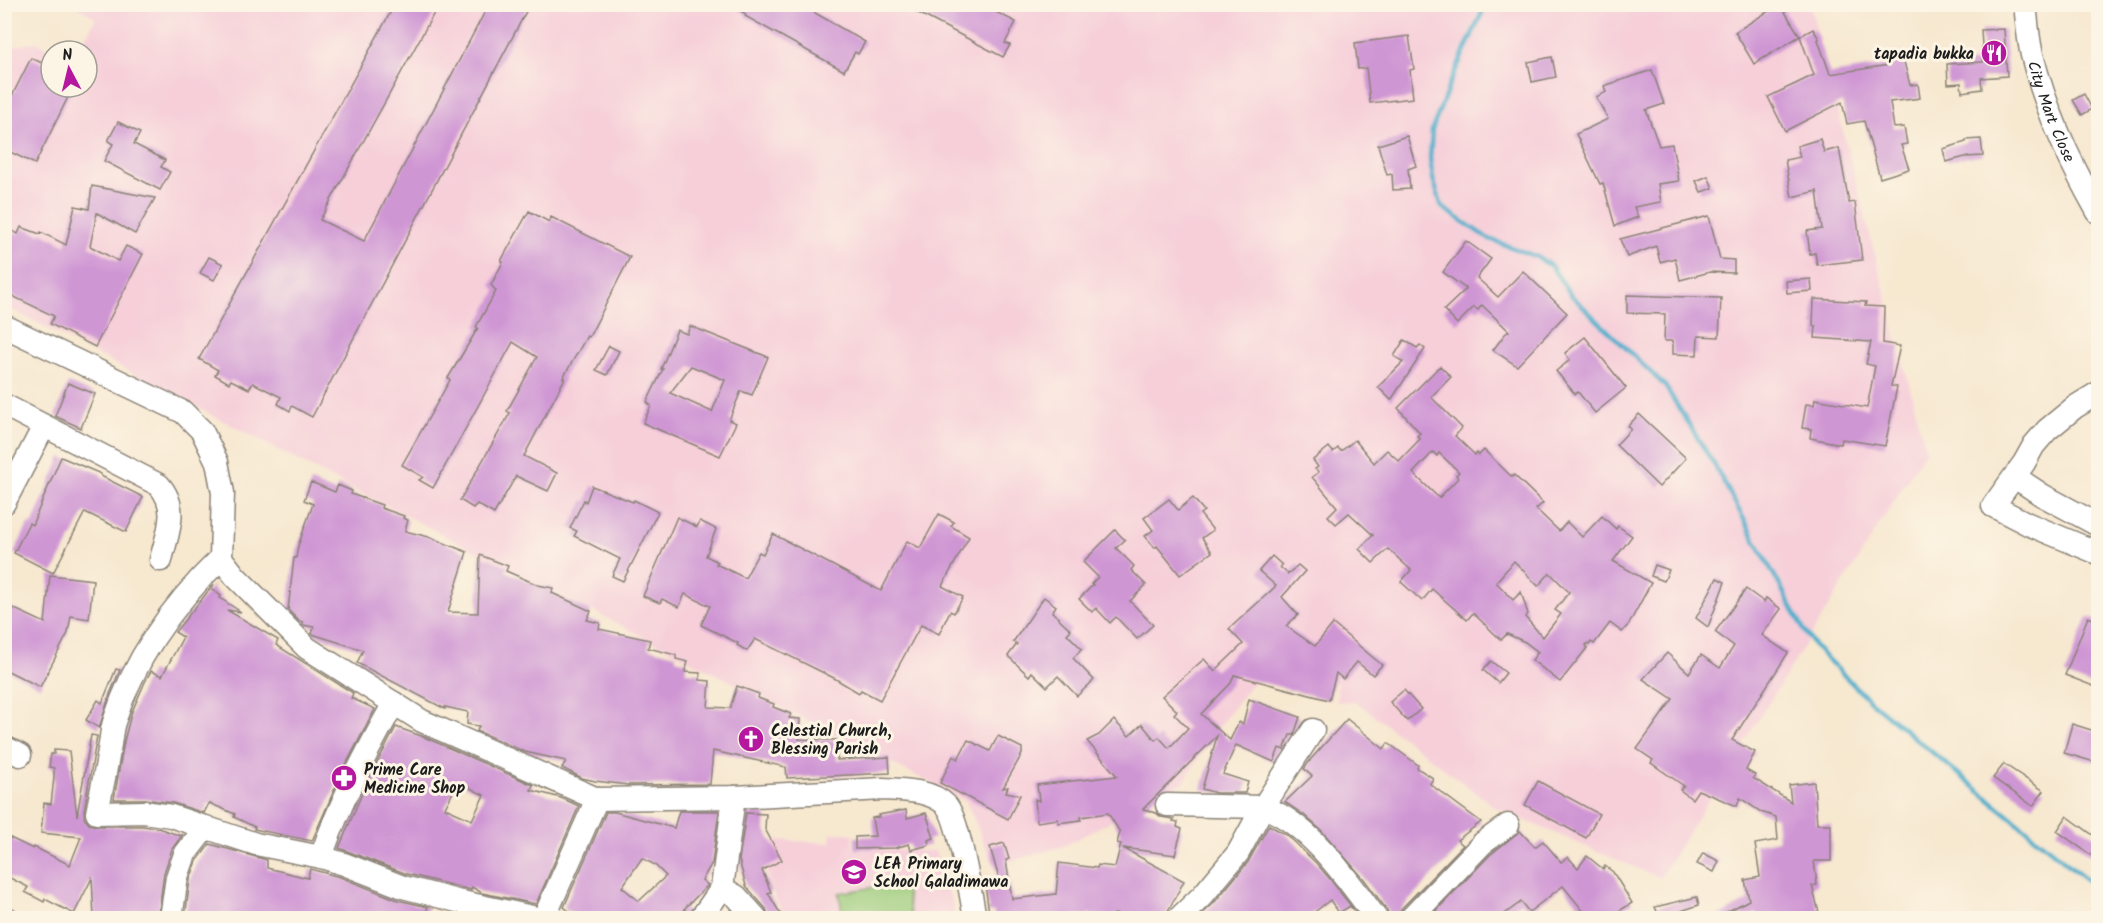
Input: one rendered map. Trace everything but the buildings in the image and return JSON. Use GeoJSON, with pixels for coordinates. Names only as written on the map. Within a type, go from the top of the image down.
{"type":"FeatureCollection","features":[{"type":"Feature","properties":{"kind":"street","name":"City Mart Close"},"geometry":{"type":"LineString","coordinates":[[2025,4],[2031,53],[2047,106],[2071,161],[2098,212]]}},
{"type":"Feature","properties":{"kind":"street"},"geometry":{"type":"LineString","coordinates":[[4,326],[183,412],[202,431],[217,462],[223,493],[221,558],[235,576],[306,648],[422,721],[597,799],[734,797],[884,789],[906,790],[930,795],[947,806],[954,818],[975,918]]}},
{"type":"Feature","properties":{"kind":"street"},"geometry":{"type":"LineString","coordinates":[[2015,477],[2042,495],[2098,525],[2093,551],[2021,521],[1993,506],[2015,477],[2034,445],[2047,430],[2075,407],[2098,393]]}},
{"type":"Feature","properties":{"kind":"street"},"geometry":{"type":"LineString","coordinates":[[4,405],[159,485],[167,494],[172,512],[161,560]]}},
{"type":"Feature","properties":{"kind":"street"},"geometry":{"type":"LineString","coordinates":[[4,503],[44,426]]}},
{"type":"Feature","properties":{"kind":"street"},"geometry":{"type":"LineString","coordinates":[[221,558],[195,582],[177,605],[129,680],[113,725],[97,813],[144,812],[171,816],[256,844],[321,857],[404,887],[537,918]]}},
{"type":"Feature","properties":{"kind":"street"},"geometry":{"type":"LineString","coordinates":[[321,857],[350,784],[394,703]]}},
{"type":"Feature","properties":{"kind":"street"},"geometry":{"type":"LineString","coordinates":[[1179,918],[1203,895],[1238,853],[1263,807],[1313,730]]}},
{"type":"Feature","properties":{"kind":"street"},"geometry":{"type":"LineString","coordinates":[[701,918],[722,888],[734,797]]}},
{"type":"Feature","properties":{"kind":"street"},"geometry":{"type":"LineString","coordinates":[[544,918],[597,799]]}},
{"type":"Feature","properties":{"kind":"street"},"geometry":{"type":"LineString","coordinates":[[1167,805],[1263,807],[1277,812],[1316,845],[1339,870],[1376,918]]}},
{"type":"Feature","properties":{"kind":"street"},"geometry":{"type":"LineString","coordinates":[[1411,918],[1483,843],[1508,825]]}},
{"type":"Feature","properties":{"kind":"street"},"geometry":{"type":"LineString","coordinates":[[171,918],[177,878],[185,855],[206,827]]}},
{"type":"Feature","properties":{"kind":"street"},"geometry":{"type":"LineString","coordinates":[[722,888],[736,896],[756,918]]}},
{"type":"Feature","properties":{"kind":"shaded area"},"geometry":{"type":"Polygon","coordinates":[[[72,4],[1810,5],[1926,450],[1660,878],[1496,808],[1355,701],[1337,702],[1337,683],[1288,664],[1262,675],[1248,688],[1210,739],[1184,782],[1064,846],[994,866],[966,801],[314,469],[5,306],[4,58],[10,47],[37,42],[39,43],[39,99],[99,99],[99,39],[85,39],[96,18],[72,4]]]}},
{"type":"Feature","properties":{"kind":"shaded area","name":"LEA Primary School Galadimawa"},"geometry":{"type":"Polygon","coordinates":[[[831,833],[853,834],[853,849],[935,851],[953,906],[954,918],[785,918],[773,893],[756,839],[831,843],[831,833]]]}},
{"type":"Feature","properties":{"kind":"green space"},"geometry":{"type":"Polygon","coordinates":[[[905,882],[911,918],[843,918],[839,893],[905,882]]]}},
{"type":"Feature","properties":{"kind":"waterway"},"geometry":{"type":"LineString","coordinates":[[1486,4],[1450,83],[1432,130],[1430,159],[1433,179],[1442,207],[1487,238],[1537,257],[1551,266],[1571,295],[1665,386],[1715,466],[1805,632],[1816,648],[1870,701],[2098,889]]}},
{"type":"Feature","properties":{"kind":"place","name":"tapadia bukka"},"geometry":{"type":"Point","coordinates":[1994,53]}},
{"type":"Feature","properties":{"kind":"place","name":"Celestial Church, Blessing Parish"},"geometry":{"type":"Point","coordinates":[751,739]}},
{"type":"Feature","properties":{"kind":"place","name":"Prime Care Medicine Shop"},"geometry":{"type":"Point","coordinates":[344,778]}},
{"type":"Feature","properties":{"kind":"place","name":"LEA Primary School Galadimawa"},"geometry":{"type":"Point","coordinates":[854,872]}}]}
